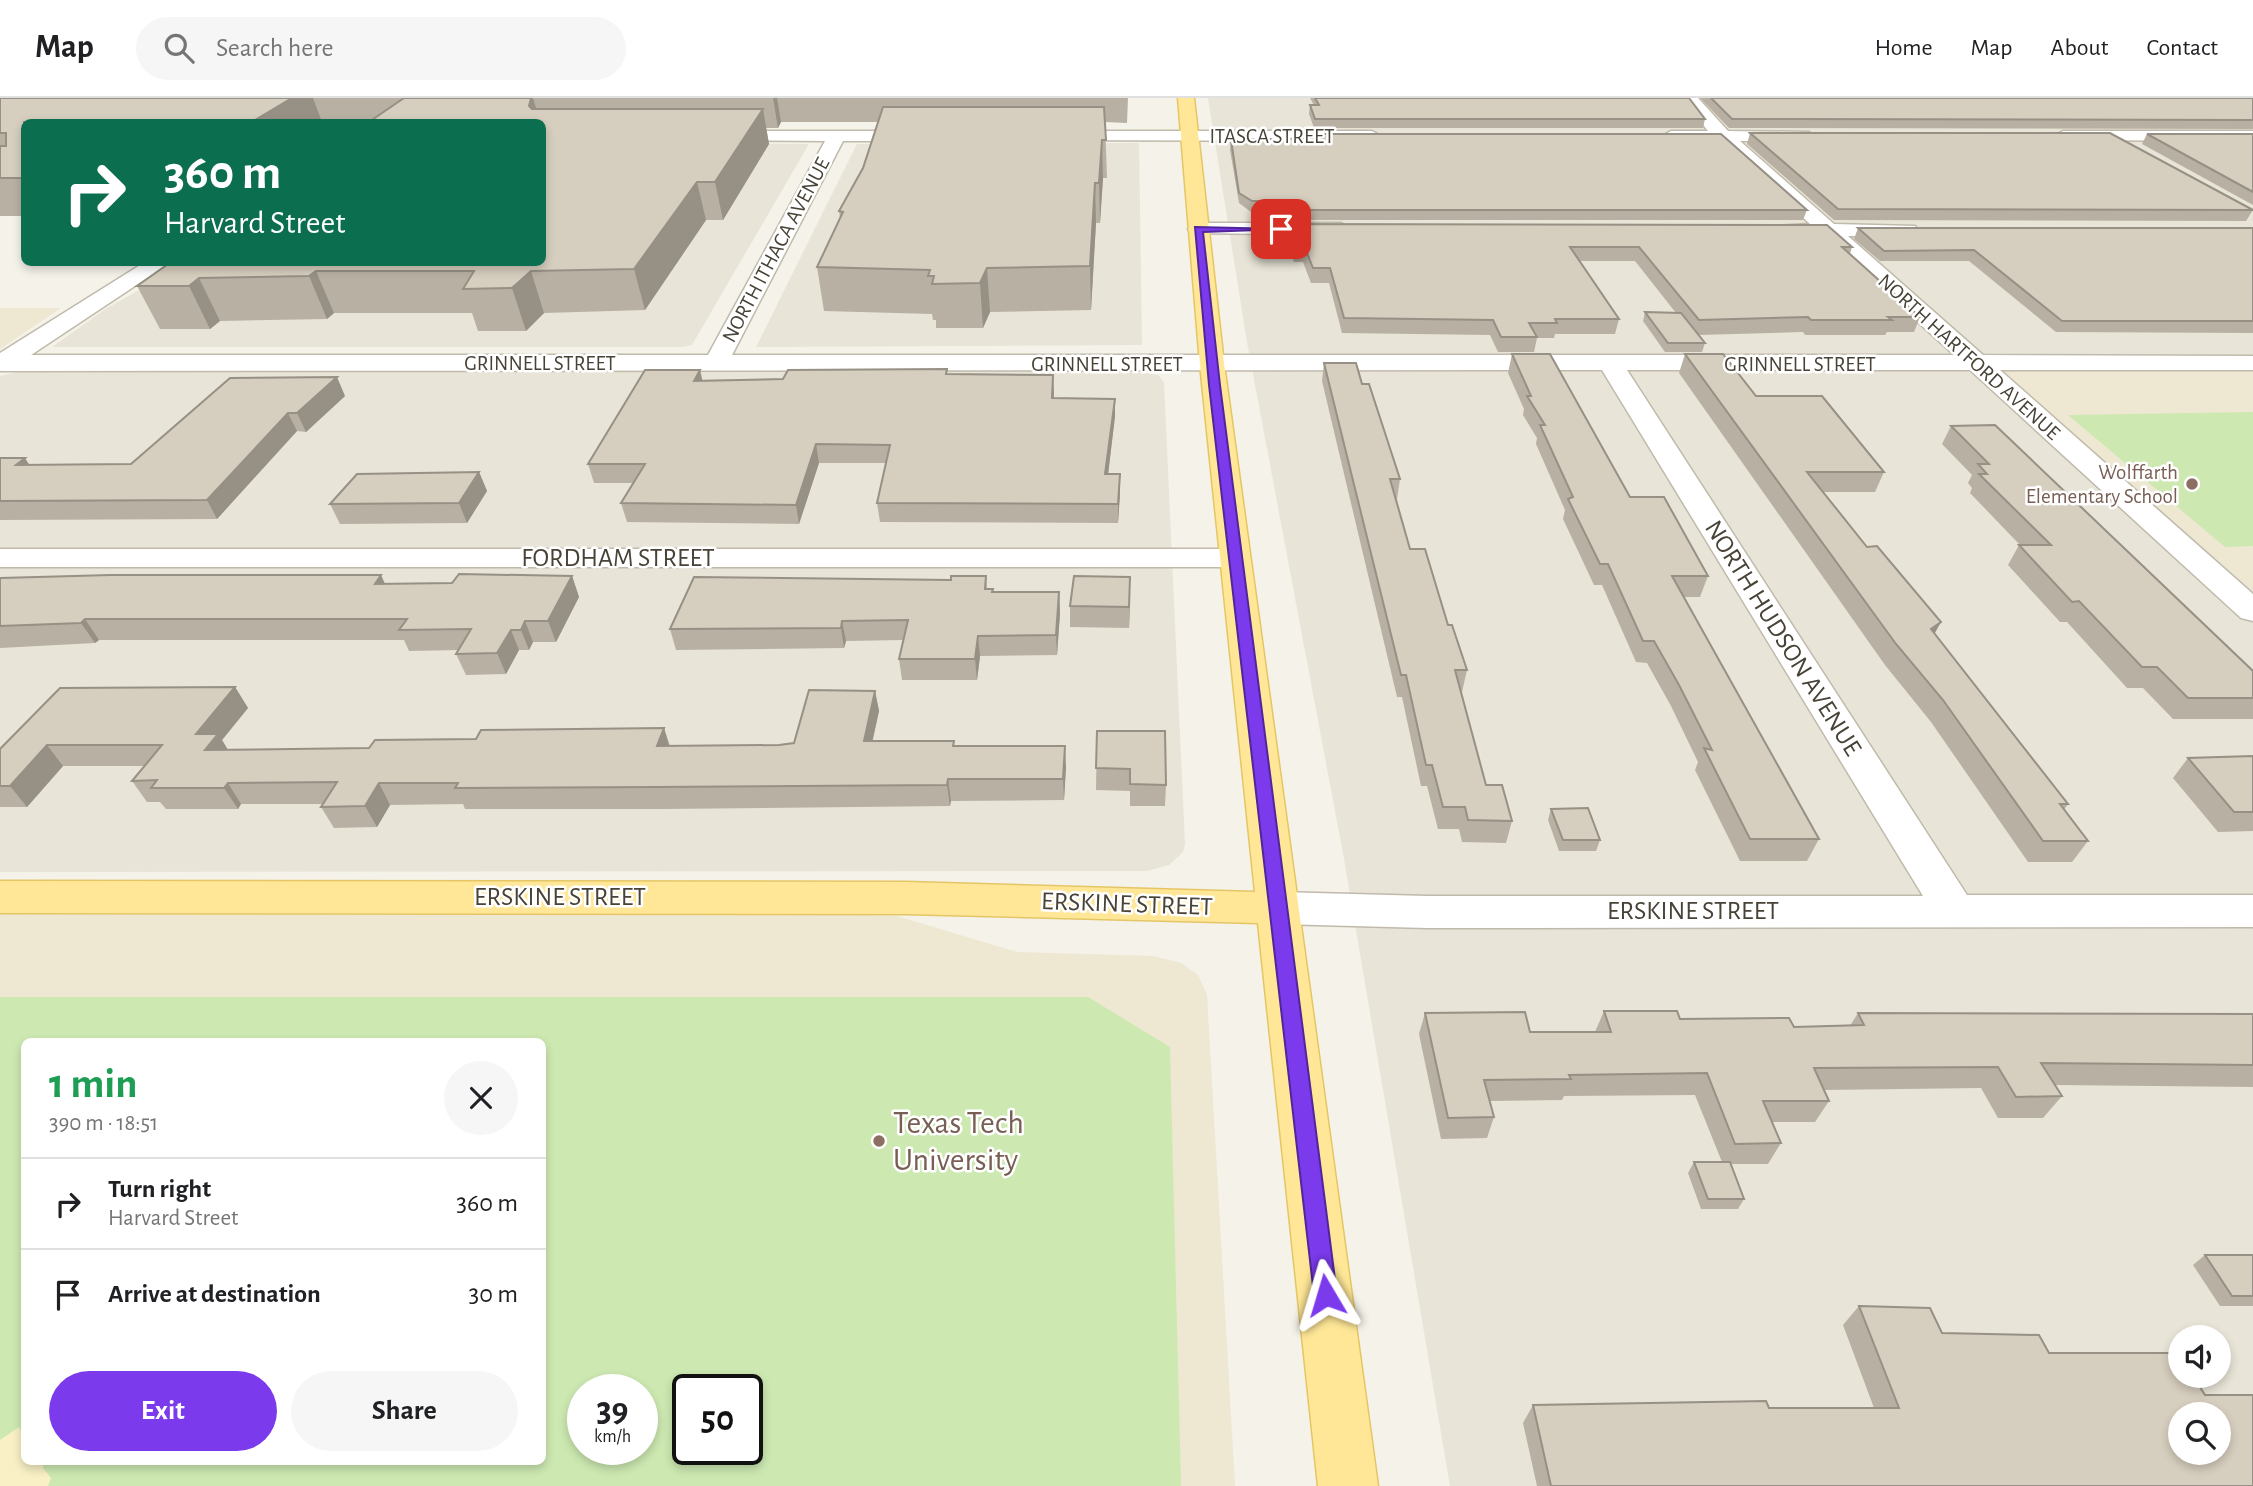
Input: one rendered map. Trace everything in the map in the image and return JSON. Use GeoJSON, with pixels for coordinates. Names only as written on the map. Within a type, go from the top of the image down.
{"type":"FeatureCollection","features":[{"type":"Feature","properties":{"kind":"main road"},"geometry":{"type":"LineString","coordinates":[[1186,98],[1212,364],[1348,1486]]}},
{"type":"Feature","properties":{"kind":"main road","name":"ERSKINE STREET"},"geometry":{"type":"LineString","coordinates":[[0,897],[906,898],[1279,908]]}},
{"type":"Feature","properties":{"kind":"street","name":"NORTH HARTFORD AVENUE"},"geometry":{"type":"LineString","coordinates":[[1690,98],[1695,109],[1724,136],[2253,611]]}},
{"type":"Feature","properties":{"kind":"street"},"geometry":{"type":"LineString","coordinates":[[700,136],[948,136]]}},
{"type":"Feature","properties":{"kind":"street","name":"NORTH ITHACA AVENUE"},"geometry":{"type":"LineString","coordinates":[[715,364],[837,136]]}},
{"type":"Feature","properties":{"kind":"street","name":"ITASCA STREET"},"geometry":{"type":"LineString","coordinates":[[1030,136],[1395,136]]}},
{"type":"Feature","properties":{"kind":"street"},"geometry":{"type":"LineString","coordinates":[[1655,136],[1820,136]]}},
{"type":"Feature","properties":{"kind":"street"},"geometry":{"type":"LineString","coordinates":[[2040,136],[2253,136]]}},
{"type":"Feature","properties":{"kind":"street"},"geometry":{"type":"LineString","coordinates":[[2109,136],[2142,155]]}},
{"type":"Feature","properties":{"kind":"street"},"geometry":{"type":"LineString","coordinates":[[1198,229],[1364,230]]}},
{"type":"Feature","properties":{"kind":"street"},"geometry":{"type":"LineString","coordinates":[[1763,230],[1927,230]]}},
{"type":"Feature","properties":{"kind":"street"},"geometry":{"type":"LineString","coordinates":[[1,363],[155,266]]}},
{"type":"Feature","properties":{"kind":"street","name":"GRINNELL STREET"},"geometry":{"type":"LineString","coordinates":[[1,363],[2253,363]]}},
{"type":"Feature","properties":{"kind":"street","name":"NORTH HUDSON AVENUE"},"geometry":{"type":"LineString","coordinates":[[1611,364],[1955,912]]}},
{"type":"Feature","properties":{"kind":"street","name":"FORDHAM STREET"},"geometry":{"type":"LineString","coordinates":[[0,558],[1235,558]]}},
{"type":"Feature","properties":{"kind":"street","name":"ERSKINE STREET"},"geometry":{"type":"LineString","coordinates":[[1279,908],[1427,912],[2253,911]]}},
{"type":"Feature","properties":{"kind":"shaded area"},"geometry":{"type":"Polygon","coordinates":[[[1208,98],[2253,98],[2253,1486],[1450,1486],[1344,859],[1247,342],[1208,98]]]}},
{"type":"Feature","properties":{"kind":"shaded area"},"geometry":{"type":"Polygon","coordinates":[[[546,143],[809,144],[692,345],[52,347],[107,308],[183,266],[546,266],[546,143]]]}},
{"type":"Feature","properties":{"kind":"shaded area"},"geometry":{"type":"Polygon","coordinates":[[[1139,143],[1142,345],[756,347],[857,144],[1139,143]]]}},
{"type":"Feature","properties":{"kind":"shaded area"},"geometry":{"type":"Polygon","coordinates":[[[0,308],[61,308],[0,349],[0,308]]]}},
{"type":"Feature","properties":{"kind":"shaded area"},"geometry":{"type":"Polygon","coordinates":[[[27,370],[1134,371],[1158,375],[1164,382],[1185,844],[1183,852],[1169,865],[1147,871],[0,872],[0,376],[27,370]]]}},
{"type":"Feature","properties":{"kind":"shaded area","name":"Wolffarth Elementary School"},"geometry":{"type":"Polygon","coordinates":[[[2253,371],[2253,591],[2008,376],[2008,372],[2253,371]]]}},
{"type":"Feature","properties":{"kind":"shaded area","name":"Texas Tech University"},"geometry":{"type":"Polygon","coordinates":[[[0,912],[796,913],[897,916],[1017,952],[1154,956],[1181,963],[1198,975],[1207,995],[1235,1486],[0,1486],[0,912]]]}},
{"type":"Feature","properties":{"kind":"green space"},"geometry":{"type":"Polygon","coordinates":[[[2253,412],[2253,546],[2225,547],[2068,415],[2253,412]]]}},
{"type":"Feature","properties":{"kind":"green space","name":"Texas Tech University"},"geometry":{"type":"Polygon","coordinates":[[[0,997],[1088,997],[1170,1047],[1181,1486],[0,1486],[0,997]]]}},
{"type":"Feature","properties":{"kind":"sand"},"geometry":{"type":"Polygon","coordinates":[[[19,1427],[21,1465],[43,1465],[51,1478],[48,1486],[0,1486],[0,1440],[19,1427]]]}},
{"type":"Feature","properties":{"kind":"building"},"geometry":{"type":"Polygon","coordinates":[[[0,98],[292,98],[257,119],[21,119],[21,178],[0,178],[0,146],[6,146],[6,133],[0,133],[0,98]]]}},
{"type":"Feature","properties":{"kind":"building"},"geometry":{"type":"Polygon","coordinates":[[[404,98],[531,98],[529,106],[532,109],[763,109],[715,182],[697,182],[634,269],[531,271],[512,288],[463,289],[474,271],[316,271],[309,276],[199,278],[189,286],[137,286],[165,266],[546,266],[546,119],[373,119],[404,98]]]}},
{"type":"Feature","properties":{"kind":"building"},"geometry":{"type":"Polygon","coordinates":[[[1315,98],[1689,98],[1705,119],[1315,119],[1310,105],[1319,105],[1315,98]]]}},
{"type":"Feature","properties":{"kind":"building"},"geometry":{"type":"Polygon","coordinates":[[[1711,98],[2253,98],[2253,120],[1732,119],[1711,98]]]}},
{"type":"Feature","properties":{"kind":"building"},"geometry":{"type":"Polygon","coordinates":[[[883,107],[1104,107],[1106,140],[1102,140],[1099,183],[1095,183],[1090,266],[987,268],[980,283],[932,284],[934,276],[928,276],[930,270],[817,267],[843,212],[839,211],[863,168],[883,107]]]}},
{"type":"Feature","properties":{"kind":"building"},"geometry":{"type":"Polygon","coordinates":[[[1750,133],[2110,133],[2253,210],[1838,209],[1750,133]]]}},
{"type":"Feature","properties":{"kind":"building"},"geometry":{"type":"Polygon","coordinates":[[[1321,134],[1721,134],[1807,210],[1281,210],[1278,201],[1252,201],[1239,193],[1231,140],[1323,138],[1321,134]]]}},
{"type":"Feature","properties":{"kind":"building"},"geometry":{"type":"Polygon","coordinates":[[[2147,134],[2253,134],[2253,192],[2147,134]]]}},
{"type":"Feature","properties":{"kind":"building"},"geometry":{"type":"Polygon","coordinates":[[[1287,224],[1827,225],[1852,247],[1842,247],[1920,317],[1888,317],[1892,320],[1811,320],[1808,317],[1699,320],[1639,247],[1570,247],[1619,319],[1555,319],[1557,323],[1529,323],[1537,337],[1501,337],[1493,320],[1344,318],[1330,268],[1313,268],[1305,248],[1296,248],[1287,224]]]}},
{"type":"Feature","properties":{"kind":"building"},"geometry":{"type":"Polygon","coordinates":[[[1858,228],[2253,228],[2253,321],[2062,321],[1974,250],[1884,251],[1858,228]]]}},
{"type":"Feature","properties":{"kind":"building"},"geometry":{"type":"Polygon","coordinates":[[[1645,312],[1681,313],[1705,343],[1668,343],[1645,312]]]}},
{"type":"Feature","properties":{"kind":"building"},"geometry":{"type":"Polygon","coordinates":[[[1512,354],[1550,354],[1630,497],[1664,497],[1708,576],[1672,576],[1819,839],[1750,839],[1704,748],[1712,750],[1679,685],[1654,641],[1643,641],[1608,564],[1600,564],[1568,499],[1573,497],[1540,425],[1545,425],[1527,396],[1531,396],[1512,354]]]}},
{"type":"Feature","properties":{"kind":"building"},"geometry":{"type":"Polygon","coordinates":[[[1685,354],[1723,354],[1756,396],[1822,396],[1884,472],[1807,472],[1867,547],[1877,546],[1941,622],[1931,629],[2068,804],[2060,804],[2088,841],[2043,841],[1943,700],[1896,644],[1685,354]]]}},
{"type":"Feature","properties":{"kind":"building"},"geometry":{"type":"Polygon","coordinates":[[[1324,363],[1356,363],[1362,384],[1369,384],[1400,479],[1390,479],[1410,549],[1425,549],[1448,625],[1452,625],[1467,670],[1455,670],[1486,785],[1502,785],[1512,821],[1468,820],[1465,807],[1443,807],[1432,765],[1426,765],[1406,675],[1401,675],[1324,363]]]}},
{"type":"Feature","properties":{"kind":"building"},"geometry":{"type":"Polygon","coordinates":[[[947,369],[946,374],[1053,375],[1052,398],[1115,399],[1105,474],[1120,474],[1118,504],[877,503],[890,445],[816,444],[796,505],[621,503],[645,464],[588,464],[645,370],[700,370],[694,381],[783,379],[788,370],[947,369]]]}},
{"type":"Feature","properties":{"kind":"building"},"geometry":{"type":"Polygon","coordinates":[[[337,377],[297,413],[288,413],[207,500],[0,501],[0,458],[25,458],[16,465],[131,464],[230,378],[337,377]]]}},
{"type":"Feature","properties":{"kind":"building"},"geometry":{"type":"Polygon","coordinates":[[[1995,425],[2253,671],[2253,698],[2188,698],[2157,667],[2142,667],[2079,601],[2072,602],[2019,545],[2051,545],[1979,474],[1987,474],[1978,464],[1989,464],[1951,426],[1995,425]]]}},
{"type":"Feature","properties":{"kind":"building"},"geometry":{"type":"Polygon","coordinates":[[[479,472],[459,503],[330,504],[357,474],[479,472]]]}},
{"type":"Feature","properties":{"kind":"building"},"geometry":{"type":"Polygon","coordinates":[[[459,574],[572,576],[548,621],[525,621],[521,630],[511,630],[497,653],[456,654],[471,629],[399,630],[407,619],[85,619],[81,623],[0,626],[0,578],[111,575],[381,575],[375,584],[452,583],[459,574]]]}},
{"type":"Feature","properties":{"kind":"building"},"geometry":{"type":"Polygon","coordinates":[[[951,576],[986,576],[985,589],[993,589],[992,592],[1059,592],[1056,635],[978,636],[975,659],[899,659],[908,620],[842,621],[841,628],[670,629],[694,577],[951,580],[951,576]]]}},
{"type":"Feature","properties":{"kind":"building"},"geometry":{"type":"Polygon","coordinates":[[[1074,576],[1130,577],[1129,607],[1070,606],[1074,576]]]}},
{"type":"Feature","properties":{"kind":"building"},"geometry":{"type":"Polygon","coordinates":[[[235,687],[196,734],[218,734],[205,750],[369,748],[375,740],[476,739],[481,730],[664,728],[657,746],[779,745],[794,743],[809,690],[875,691],[864,741],[954,741],[953,746],[1065,746],[1063,779],[948,779],[947,785],[656,787],[455,788],[458,783],[379,783],[365,806],[321,807],[337,782],[228,783],[224,788],[151,788],[157,780],[132,781],[162,745],[47,745],[10,786],[0,786],[0,749],[60,688],[235,687]]]}},
{"type":"Feature","properties":{"kind":"building"},"geometry":{"type":"Polygon","coordinates":[[[1097,731],[1165,731],[1166,785],[1130,784],[1130,769],[1096,768],[1097,731]]]}},
{"type":"Feature","properties":{"kind":"building"},"geometry":{"type":"Polygon","coordinates":[[[2253,756],[2253,812],[2234,812],[2188,758],[2253,756]]]}},
{"type":"Feature","properties":{"kind":"building"},"geometry":{"type":"Polygon","coordinates":[[[1588,808],[1600,840],[1563,840],[1551,809],[1588,808]]]}},
{"type":"Feature","properties":{"kind":"building"},"geometry":{"type":"Polygon","coordinates":[[[1604,1011],[1677,1011],[1680,1019],[1789,1018],[1794,1027],[1864,1025],[1858,1013],[2253,1014],[2253,1065],[2041,1063],[2062,1096],[2016,1097],[1998,1067],[1814,1068],[1829,1101],[1763,1101],[1781,1143],[1735,1144],[1707,1073],[1569,1075],[1571,1079],[1484,1080],[1494,1117],[1448,1118],[1425,1013],[1525,1012],[1530,1032],[1611,1032],[1604,1011]]]}},
{"type":"Feature","properties":{"kind":"building"},"geometry":{"type":"Polygon","coordinates":[[[1694,1162],[1730,1162],[1744,1199],[1708,1199],[1694,1162]]]}},
{"type":"Feature","properties":{"kind":"building"},"geometry":{"type":"Polygon","coordinates":[[[2205,1255],[2253,1255],[2253,1296],[2232,1296],[2205,1255]]]}},
{"type":"Feature","properties":{"kind":"building"},"geometry":{"type":"Polygon","coordinates":[[[1859,1306],[1930,1308],[1942,1333],[2039,1335],[2049,1353],[2168,1353],[2168,1388],[2201,1388],[2205,1395],[2253,1395],[2253,1486],[1551,1486],[1533,1405],[1766,1401],[1769,1408],[1899,1408],[1859,1306]]]}},
{"type":"Feature","properties":{"kind":"place","name":"Wolffarth Elementary School"},"geometry":{"type":"Point","coordinates":[2192,484]}},
{"type":"Feature","properties":{"kind":"place","name":"Texas Tech University"},"geometry":{"type":"Point","coordinates":[879,1141]}},
{"type":"Feature","properties":{"kind":"route"},"geometry":{"type":"LineString","coordinates":[[1281,229],[1198,229],[1214,385],[1326,1295]]}}]}
